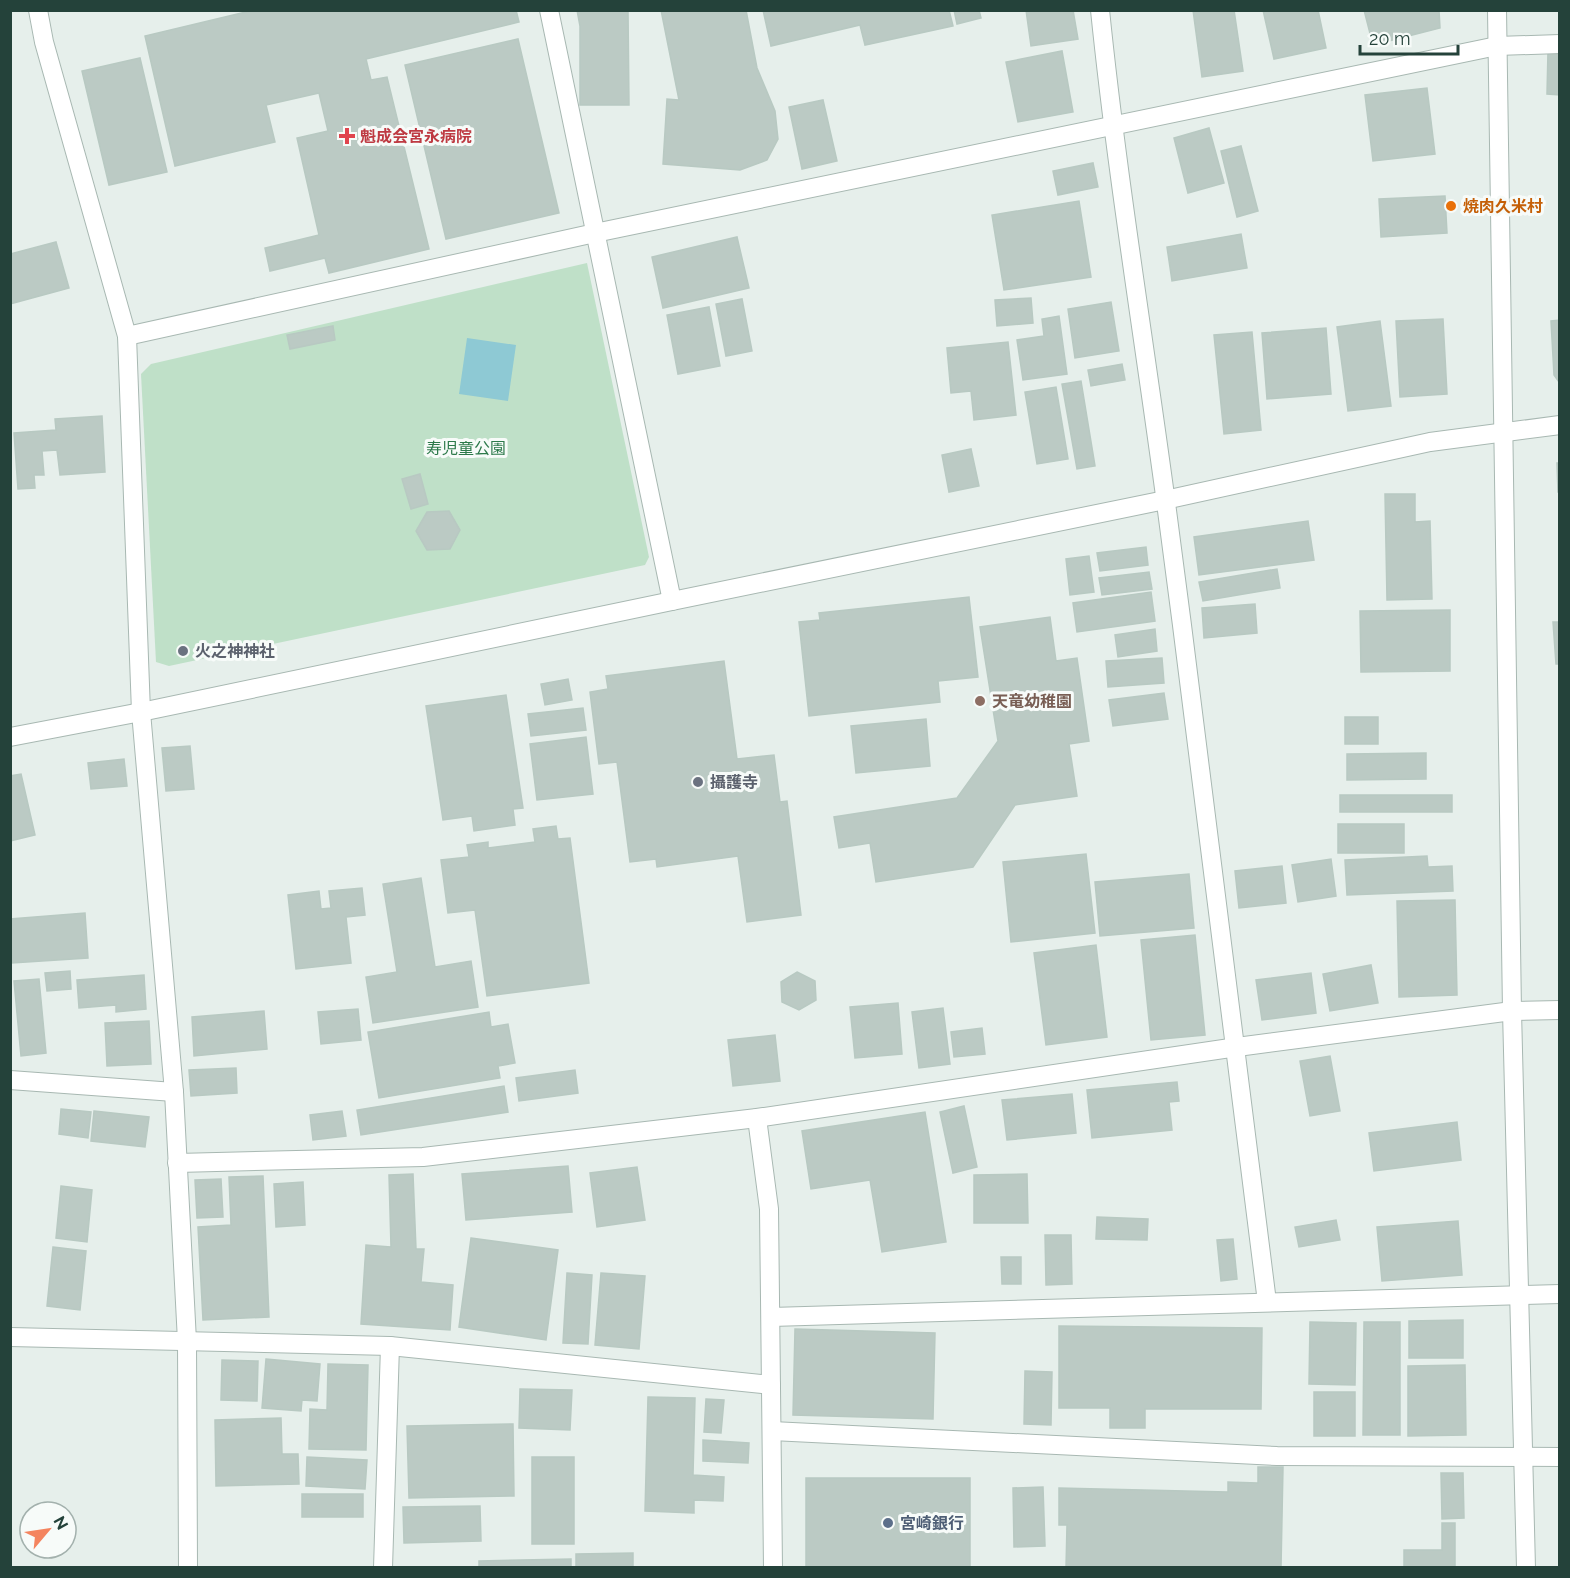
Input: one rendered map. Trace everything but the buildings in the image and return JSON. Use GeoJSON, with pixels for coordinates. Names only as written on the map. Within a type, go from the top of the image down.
{"type":"FeatureCollection","features":[{"type":"Feature","properties":{"kind":"street"},"geometry":{"type":"LineString","coordinates":[[38,10],[44,42],[127,336],[141,712],[174,1092],[187,1341],[188,1568]]}},
{"type":"Feature","properties":{"kind":"street"},"geometry":{"type":"LineString","coordinates":[[549,10],[672,601]]}},
{"type":"Feature","properties":{"kind":"street"},"geometry":{"type":"LineString","coordinates":[[1100,10],[1112,125],[1165,500],[1237,1047],[1267,1302]]}},
{"type":"Feature","properties":{"kind":"street"},"geometry":{"type":"LineString","coordinates":[[1497,10],[1512,1011],[1527,1568]]}},
{"type":"Feature","properties":{"kind":"street"},"geometry":{"type":"LineString","coordinates":[[127,336],[595,233],[1497,46],[1560,44]]}},
{"type":"Feature","properties":{"kind":"street"},"geometry":{"type":"LineString","coordinates":[[10,737],[141,712],[1165,500],[1430,442],[1560,425]]}},
{"type":"Feature","properties":{"kind":"street"},"geometry":{"type":"LineString","coordinates":[[177,1163],[423,1157],[757,1118],[1237,1047],[1512,1011],[1560,1010]]}},
{"type":"Feature","properties":{"kind":"street"},"geometry":{"type":"LineString","coordinates":[[10,1080],[174,1092]]}},
{"type":"Feature","properties":{"kind":"street"},"geometry":{"type":"LineString","coordinates":[[757,1118],[769,1209],[773,1568]]}},
{"type":"Feature","properties":{"kind":"street"},"geometry":{"type":"LineString","coordinates":[[771,1317],[1560,1294]]}},
{"type":"Feature","properties":{"kind":"street"},"geometry":{"type":"LineString","coordinates":[[10,1337],[390,1347],[771,1385]]}},
{"type":"Feature","properties":{"kind":"street"},"geometry":{"type":"LineString","coordinates":[[383,1568],[390,1347]]}},
{"type":"Feature","properties":{"kind":"street"},"geometry":{"type":"LineString","coordinates":[[772,1431],[1277,1456],[1560,1457]]}},
{"type":"Feature","properties":{"kind":"green space","name":"寿児童公園"},"geometry":{"type":"Polygon","coordinates":[[[587,263],[649,557],[645,565],[169,666],[156,662],[141,374],[151,364],[587,263]]]}},
{"type":"Feature","properties":{"kind":"water"},"geometry":{"type":"Polygon","coordinates":[[[467,338],[516,345],[508,401],[459,394],[467,338]]]}},
{"type":"Feature","properties":{"kind":"place","name":"魁成会宮永病院"},"geometry":{"type":"Point","coordinates":[347,136]}},
{"type":"Feature","properties":{"kind":"place","name":"焼肉久米村"},"geometry":{"type":"Point","coordinates":[1451,206]}},
{"type":"Feature","properties":{"kind":"place","name":"火之神神社"},"geometry":{"type":"Point","coordinates":[183,651]}},
{"type":"Feature","properties":{"kind":"place","name":"天竜幼稚園"},"geometry":{"type":"Point","coordinates":[980,701]}},
{"type":"Feature","properties":{"kind":"place","name":"攝護寺"},"geometry":{"type":"Point","coordinates":[698,782]}},
{"type":"Feature","properties":{"kind":"place","name":"宮崎銀行"},"geometry":{"type":"Point","coordinates":[888,1523]}}]}
